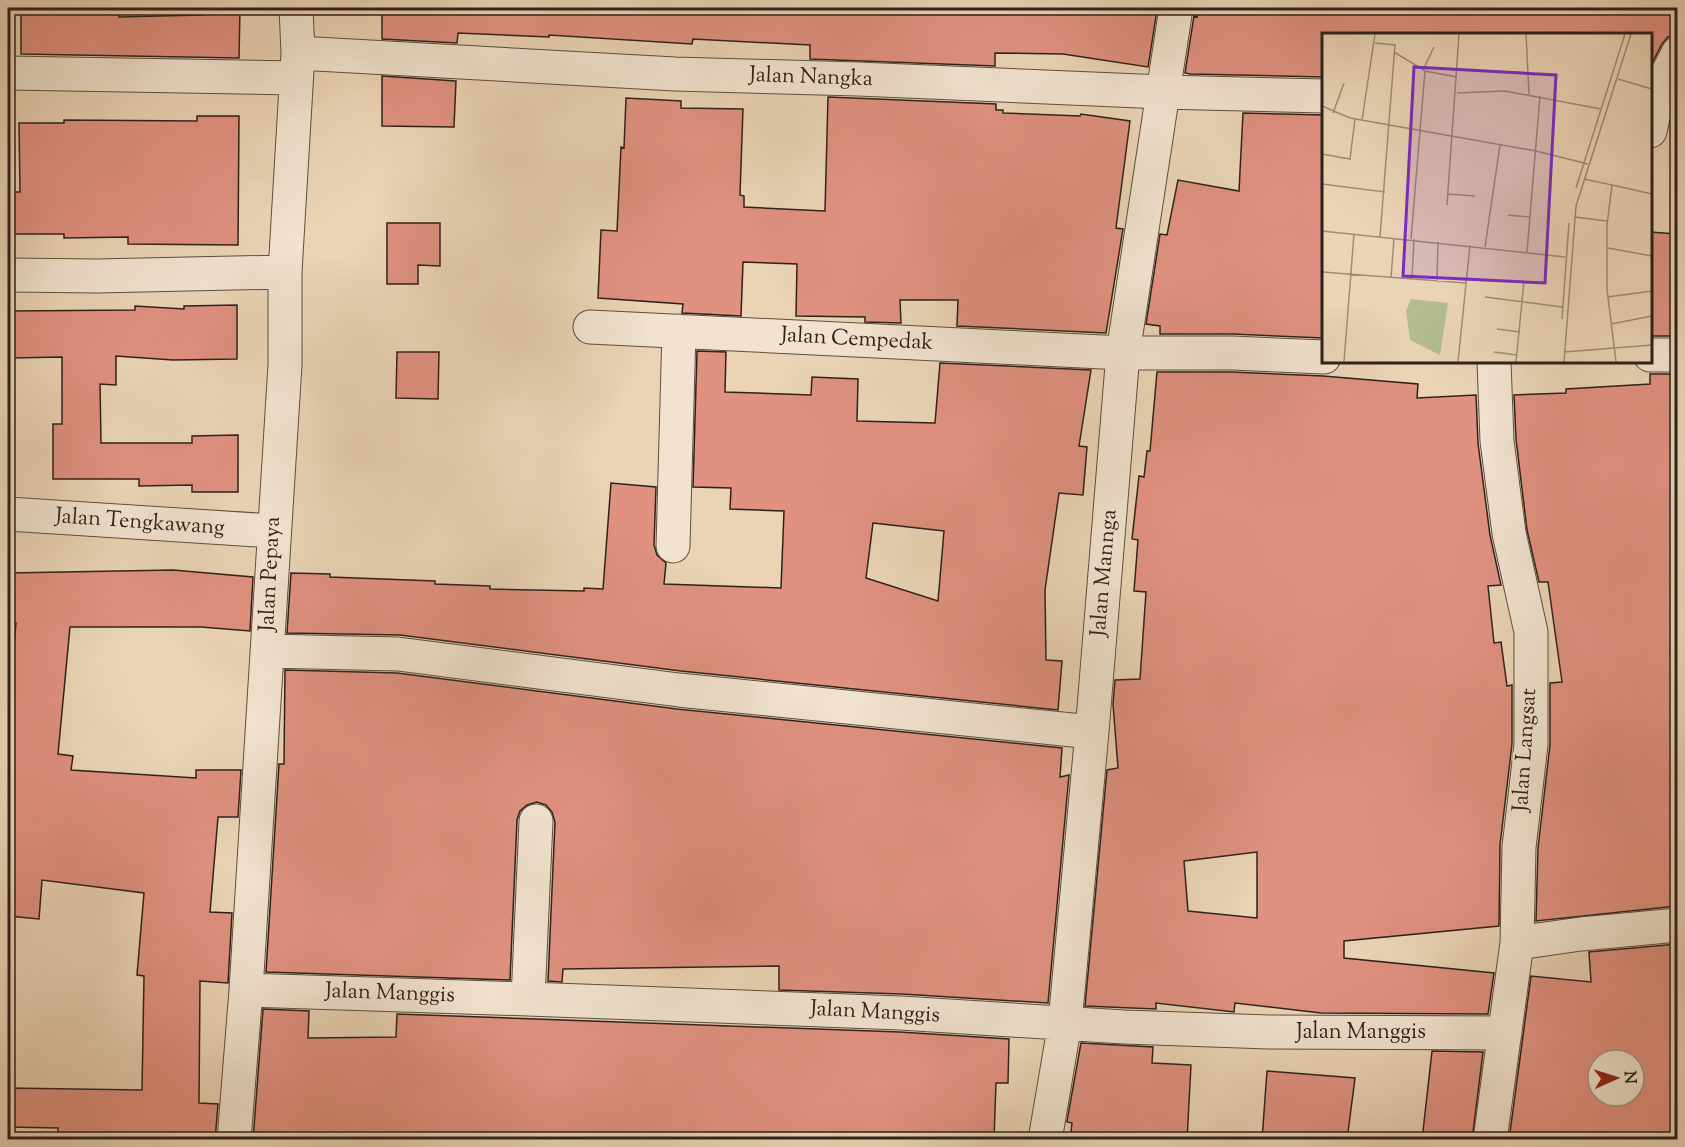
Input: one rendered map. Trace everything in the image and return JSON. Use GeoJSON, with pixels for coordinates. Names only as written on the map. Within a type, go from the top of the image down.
{"type":"FeatureCollection","features":[{"type":"Feature","properties":{"kind":"street","name":"Jalan Pepaya"},"geometry":{"type":"LineString","coordinates":[[234,1140],[246,990],[285,364],[285,272],[297,65],[296,8]]}},
{"type":"Feature","properties":{"kind":"street","name":"Jalan Mannga"},"geometry":{"type":"LineString","coordinates":[[1045,1140],[1065,1023],[1092,732],[1123,353],[1176,8]]}},
{"type":"Feature","properties":{"kind":"street","name":"Jalan Nangka"},"geometry":{"type":"LineString","coordinates":[[8,73],[297,65],[858,79],[1163,92],[1322,96]]}},
{"type":"Feature","properties":{"kind":"street"},"geometry":{"type":"LineString","coordinates":[[1652,125],[1666,80]]}},
{"type":"Feature","properties":{"kind":"street"},"geometry":{"type":"LineString","coordinates":[[8,275],[97,276],[285,272]]}},
{"type":"Feature","properties":{"kind":"street","name":"Jalan Cempedak"},"geometry":{"type":"LineString","coordinates":[[590,327],[1123,353],[1322,357]]}},
{"type":"Feature","properties":{"kind":"street"},"geometry":{"type":"LineString","coordinates":[[673,546],[679,331]]}},
{"type":"Feature","properties":{"kind":"street"},"geometry":{"type":"LineString","coordinates":[[1652,355],[1677,355]]}},
{"type":"Feature","properties":{"kind":"street","name":"Jalan Langsat"},"geometry":{"type":"LineString","coordinates":[[1490,1140],[1517,943],[1519,848],[1531,745],[1531,632],[1508,522],[1497,441],[1494,363]]}},
{"type":"Feature","properties":{"kind":"street","name":"Jalan Tengkawang"},"geometry":{"type":"LineString","coordinates":[[8,514],[273,531]]}},
{"type":"Feature","properties":{"kind":"street"},"geometry":{"type":"LineString","coordinates":[[267,651],[398,654],[678,690],[1092,732]]}},
{"type":"Feature","properties":{"kind":"street"},"geometry":{"type":"LineString","coordinates":[[528,999],[536,820]]}},
{"type":"Feature","properties":{"kind":"street"},"geometry":{"type":"LineString","coordinates":[[1517,943],[1677,925]]}},
{"type":"Feature","properties":{"kind":"street","name":"Jalan Manggis"},"geometry":{"type":"LineString","coordinates":[[246,990],[901,1013],[1124,1027],[1269,1032],[1505,1034]]}},
{"type":"Feature","properties":{"kind":"building"},"geometry":{"type":"Polygon","coordinates":[[[202,8],[240,8],[239,58],[21,54],[21,13],[119,10],[119,17],[202,15],[202,8]]]}},
{"type":"Feature","properties":{"kind":"building"},"geometry":{"type":"Polygon","coordinates":[[[382,8],[1139,8],[1157,10],[1148,67],[1063,54],[995,53],[995,66],[810,59],[810,45],[693,39],[692,44],[549,35],[549,37],[458,33],[457,43],[382,39],[382,8]]]}},
{"type":"Feature","properties":{"kind":"building"},"geometry":{"type":"Polygon","coordinates":[[[1198,8],[1677,8],[1677,34],[1668,37],[1652,63],[1652,33],[1322,33],[1322,77],[1190,74],[1185,73],[1194,16],[1197,17],[1198,8]]]}},
{"type":"Feature","properties":{"kind":"building"},"geometry":{"type":"Polygon","coordinates":[[[382,76],[456,81],[454,127],[382,126],[382,76]]]}},
{"type":"Feature","properties":{"kind":"building"},"geometry":{"type":"Polygon","coordinates":[[[828,97],[996,104],[996,110],[1003,110],[1003,113],[1080,116],[1081,114],[1130,121],[1116,228],[1123,229],[1106,333],[957,326],[958,300],[900,300],[901,323],[865,322],[865,317],[796,316],[797,264],[743,262],[741,316],[682,313],[683,304],[598,298],[601,230],[617,231],[626,98],[681,101],[681,108],[743,109],[740,195],[744,196],[744,207],[825,211],[828,97]]]}},
{"type":"Feature","properties":{"kind":"building"},"geometry":{"type":"Polygon","coordinates":[[[1243,113],[1322,115],[1322,338],[1160,334],[1160,326],[1146,324],[1160,234],[1167,235],[1178,180],[1239,191],[1243,113]]]}},
{"type":"Feature","properties":{"kind":"building"},"geometry":{"type":"Polygon","coordinates":[[[197,116],[239,116],[238,245],[128,244],[128,237],[64,238],[64,234],[14,234],[14,192],[20,192],[19,123],[64,123],[64,120],[197,121],[197,116]]]}},
{"type":"Feature","properties":{"kind":"building"},"geometry":{"type":"Polygon","coordinates":[[[387,223],[440,223],[440,266],[418,265],[418,284],[387,284],[387,223]]]}},
{"type":"Feature","properties":{"kind":"building"},"geometry":{"type":"Polygon","coordinates":[[[1652,232],[1677,234],[1677,336],[1652,336],[1652,232]]]}},
{"type":"Feature","properties":{"kind":"building"},"geometry":{"type":"Polygon","coordinates":[[[237,305],[237,359],[173,360],[116,356],[116,385],[100,384],[101,443],[192,443],[192,436],[238,435],[238,492],[192,492],[192,485],[139,486],[139,479],[53,479],[53,424],[62,424],[62,357],[10,358],[10,311],[135,310],[135,306],[184,309],[184,306],[237,305]]]}},
{"type":"Feature","properties":{"kind":"building"},"geometry":{"type":"Polygon","coordinates":[[[697,351],[726,352],[725,392],[811,395],[812,377],[858,379],[857,421],[935,423],[940,363],[1091,370],[1079,446],[1087,447],[1083,495],[1059,493],[1045,590],[1046,660],[1062,661],[1058,710],[681,671],[400,635],[287,633],[291,573],[330,574],[330,577],[435,581],[435,584],[490,586],[490,589],[584,591],[584,588],[603,589],[611,483],[656,487],[654,545],[657,555],[666,563],[664,584],[781,588],[784,511],[730,509],[731,488],[693,487],[697,351]],[[873,523],[866,578],[938,601],[944,531],[873,523]]]}},
{"type":"Feature","properties":{"kind":"building"},"geometry":{"type":"Polygon","coordinates":[[[397,352],[439,352],[438,399],[396,398],[397,352]]]}},
{"type":"Feature","properties":{"kind":"building"},"geometry":{"type":"Polygon","coordinates":[[[1157,372],[1232,372],[1323,376],[1418,384],[1417,398],[1476,395],[1478,443],[1490,535],[1501,585],[1488,586],[1494,643],[1501,642],[1507,686],[1512,685],[1512,744],[1500,845],[1499,926],[1344,941],[1344,958],[1494,973],[1488,1014],[1321,1013],[1235,1003],[1234,1012],[1156,1003],[1156,1009],[1085,1006],[1107,770],[1118,768],[1113,704],[1115,680],[1140,679],[1146,592],[1134,591],[1138,540],[1132,539],[1139,476],[1144,477],[1147,451],[1150,451],[1157,372]],[[1257,852],[1184,861],[1188,911],[1257,918],[1257,852]]]}},
{"type":"Feature","properties":{"kind":"building"},"geometry":{"type":"Polygon","coordinates":[[[1650,374],[1677,374],[1677,646],[1670,648],[1675,717],[1677,716],[1677,906],[1536,921],[1538,848],[1550,745],[1550,683],[1562,682],[1548,582],[1539,582],[1527,530],[1516,439],[1514,395],[1566,393],[1566,389],[1650,384],[1650,374]]]}},
{"type":"Feature","properties":{"kind":"building"},"geometry":{"type":"Polygon","coordinates":[[[173,570],[253,577],[250,631],[201,627],[70,627],[58,754],[73,756],[71,770],[196,778],[196,770],[241,770],[238,817],[218,817],[210,912],[232,913],[228,983],[200,981],[199,1103],[218,1104],[215,1140],[58,1140],[58,1128],[8,1127],[8,1088],[142,1090],[144,976],[137,975],[144,893],[42,880],[39,919],[8,916],[8,718],[16,623],[8,623],[8,573],[173,570]]]}},
{"type":"Feature","properties":{"kind":"building"},"geometry":{"type":"Polygon","coordinates":[[[285,670],[397,673],[677,709],[1062,748],[1060,777],[1069,775],[1048,1003],[902,994],[779,990],[779,966],[563,969],[562,982],[548,981],[555,822],[552,812],[546,805],[537,802],[527,805],[520,811],[517,820],[510,980],[266,972],[279,764],[284,764],[285,670]]]}},
{"type":"Feature","properties":{"kind":"building"},"geometry":{"type":"Polygon","coordinates":[[[1677,944],[1677,1140],[1509,1140],[1531,976],[1591,982],[1589,952],[1677,944]]]}},
{"type":"Feature","properties":{"kind":"building"},"geometry":{"type":"Polygon","coordinates":[[[263,1009],[309,1011],[308,1038],[396,1037],[397,1014],[900,1032],[1009,1039],[1008,1083],[996,1083],[994,1140],[253,1140],[263,1009]]]}},
{"type":"Feature","properties":{"kind":"building"},"geometry":{"type":"Polygon","coordinates":[[[1081,1043],[1153,1047],[1152,1063],[1191,1065],[1187,1140],[1070,1140],[1072,1123],[1067,1121],[1081,1043]]]}},
{"type":"Feature","properties":{"kind":"building"},"geometry":{"type":"Polygon","coordinates":[[[1432,1051],[1483,1052],[1472,1140],[1422,1140],[1432,1051]]]}},
{"type":"Feature","properties":{"kind":"building"},"geometry":{"type":"Polygon","coordinates":[[[1267,1071],[1355,1078],[1347,1140],[1262,1140],[1267,1071]]]}}]}
